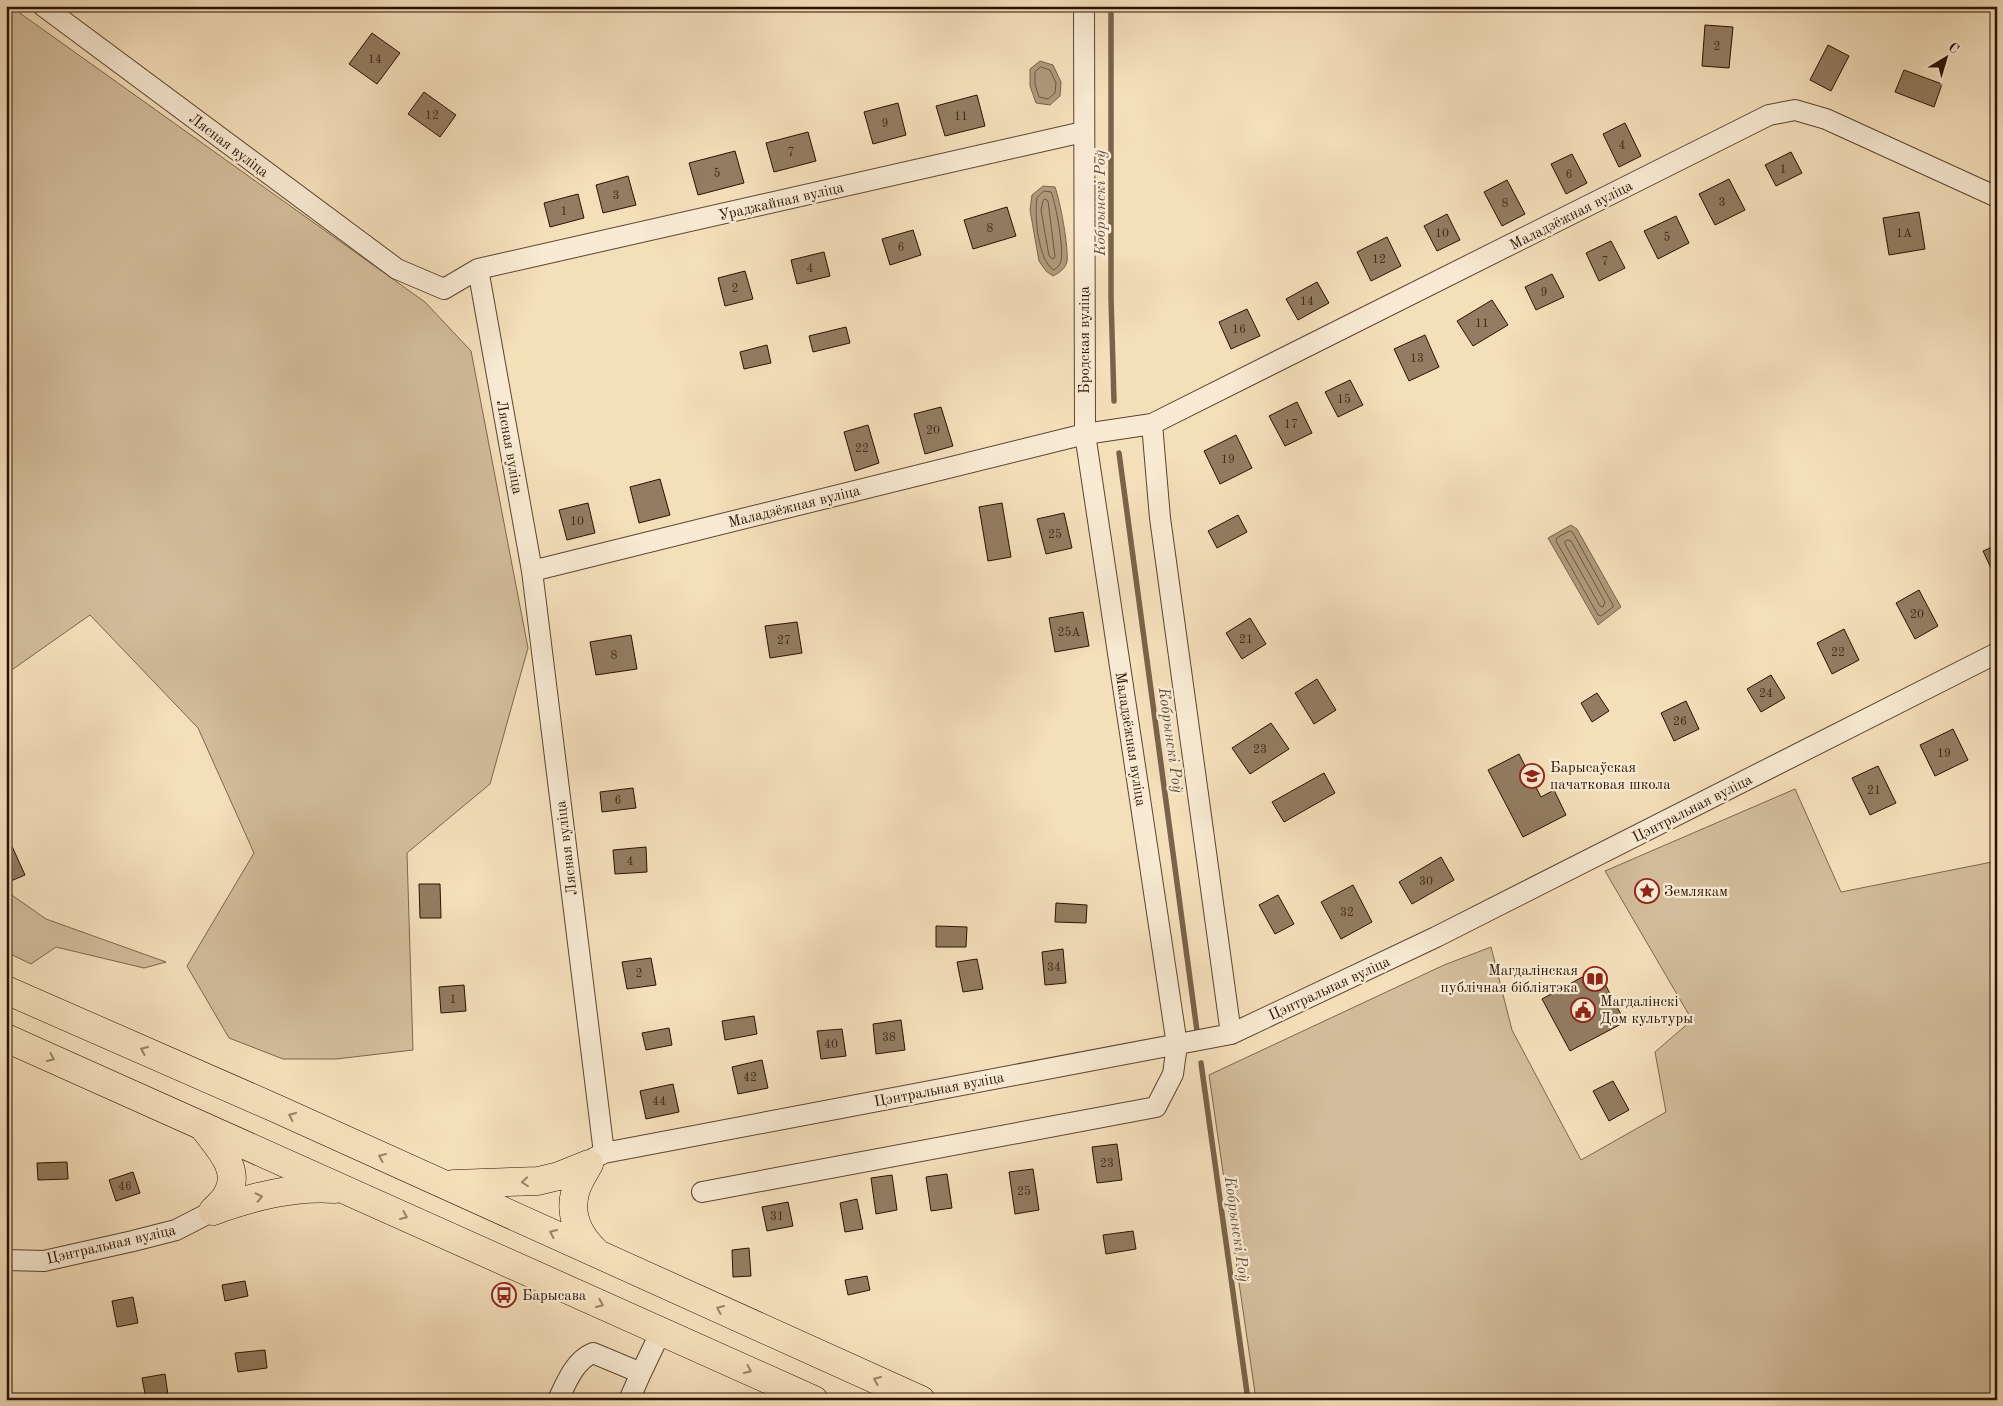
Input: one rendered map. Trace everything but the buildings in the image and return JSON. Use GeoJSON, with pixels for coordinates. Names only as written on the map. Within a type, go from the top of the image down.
{"type":"FeatureCollection","features":[{"type":"Feature","properties":{"kind":"highway"},"geometry":{"type":"LineString","coordinates":[[6,990],[597,1253],[921,1400]]}},
{"type":"Feature","properties":{"kind":"highway"},"geometry":{"type":"LineString","coordinates":[[6,1038],[814,1400]]}},
{"type":"Feature","properties":{"kind":"highway"},"geometry":{"type":"LineString","coordinates":[[203,1127],[227,1159],[233,1178],[228,1194],[213,1212]]}},
{"type":"Feature","properties":{"kind":"highway"},"geometry":{"type":"LineString","coordinates":[[443,1184],[478,1185],[538,1182],[559,1176],[596,1158]]}},
{"type":"Feature","properties":{"kind":"highway"},"geometry":{"type":"LineString","coordinates":[[596,1158],[575,1192],[574,1217],[583,1240],[597,1253]]}},
{"type":"Feature","properties":{"kind":"highway"},"geometry":{"type":"LineString","coordinates":[[213,1212],[240,1202],[275,1193],[322,1188],[344,1190]]}},
{"type":"Feature","properties":{"kind":"street","name":"Лясная вуліца"},"geometry":{"type":"LineString","coordinates":[[43,6],[397,269],[444,289],[478,270],[532,571],[596,1158]]}},
{"type":"Feature","properties":{"kind":"street","name":"Бродская вуліца"},"geometry":{"type":"LineString","coordinates":[[1084,6],[1085,434]]}},
{"type":"Feature","properties":{"kind":"street","name":"Маладзёжная вуліца"},"geometry":{"type":"LineString","coordinates":[[532,571],[1085,434],[1152,424],[1769,115],[1795,110],[1826,119],[1997,197]]}},
{"type":"Feature","properties":{"kind":"street","name":"Ураджайная вуліца"},"geometry":{"type":"LineString","coordinates":[[478,270],[1083,132]]}},
{"type":"Feature","properties":{"kind":"street"},"geometry":{"type":"LineString","coordinates":[[1152,424],[1160,518],[1231,1034]]}},
{"type":"Feature","properties":{"kind":"street","name":"Маладзёжная вуліца"},"geometry":{"type":"LineString","coordinates":[[702,1192],[1156,1107],[1173,1074],[1177,1045],[1085,434]]}},
{"type":"Feature","properties":{"kind":"street","name":"Цэнтральная вуліца"},"geometry":{"type":"LineString","coordinates":[[596,1158],[1231,1034],[1436,937],[1997,654]]}},
{"type":"Feature","properties":{"kind":"street","name":"Цэнтральная вуліца"},"geometry":{"type":"LineString","coordinates":[[6,1260],[44,1261],[133,1241],[176,1230],[213,1212]]}},
{"type":"Feature","properties":{"kind":"street"},"geometry":{"type":"LineString","coordinates":[[629,1400],[661,1331]]}},
{"type":"Feature","properties":{"kind":"street"},"geometry":{"type":"LineString","coordinates":[[558,1400],[567,1379],[584,1356],[593,1353],[640,1373]]}},
{"type":"Feature","properties":{"kind":"shaded area"},"geometry":{"type":"Polygon","coordinates":[[[6,6],[10,6],[425,302],[471,351],[528,648],[490,784],[407,853],[413,1050],[336,1059],[283,1059],[229,1038],[187,966],[254,853],[198,728],[90,615],[6,674],[6,6]]]}},
{"type":"Feature","properties":{"kind":"shaded area"},"geometry":{"type":"Polygon","coordinates":[[[1795,789],[1841,892],[1997,861],[1997,1400],[1256,1400],[1209,1075],[1444,965],[1491,947],[1512,1030],[1581,1160],[1666,1112],[1655,1052],[1692,1020],[1605,871],[1795,789]]]}},
{"type":"Feature","properties":{"kind":"shaded area"},"geometry":{"type":"Polygon","coordinates":[[[6,891],[46,919],[166,962],[144,968],[56,947],[31,964],[6,952],[6,891]]]}},
{"type":"Feature","properties":{"kind":"water"},"geometry":{"type":"Polygon","coordinates":[[[1040,61],[1053,65],[1061,82],[1060,96],[1050,105],[1036,103],[1030,86],[1030,69],[1040,61]]]}},
{"type":"Feature","properties":{"kind":"water"},"geometry":{"type":"Polygon","coordinates":[[[1043,186],[1055,187],[1062,213],[1067,247],[1067,262],[1062,270],[1053,276],[1046,271],[1039,261],[1030,210],[1032,195],[1043,186]]]}},
{"type":"Feature","properties":{"kind":"water"},"geometry":{"type":"Polygon","coordinates":[[[1571,525],[1577,529],[1621,607],[1598,625],[1548,538],[1571,525]]]}},
{"type":"Feature","properties":{"kind":"waterway","name":"Кобрынскі Роў"},"geometry":{"type":"LineString","coordinates":[[1111,6],[1111,298],[1114,401]]}},
{"type":"Feature","properties":{"kind":"waterway","name":"Кобрынскі Роў"},"geometry":{"type":"LineString","coordinates":[[1119,453],[1197,1031]]}},
{"type":"Feature","properties":{"kind":"waterway","name":"Кобрынскі Роў"},"geometry":{"type":"LineString","coordinates":[[1201,1063],[1248,1400]]}},
{"type":"Feature","properties":{"kind":"place","name":"Барысаўская пачатковая школа"},"geometry":{"type":"Point","coordinates":[1532,776]}},
{"type":"Feature","properties":{"kind":"place","name":"Землякам"},"geometry":{"type":"Point","coordinates":[1647,891]}},
{"type":"Feature","properties":{"kind":"place","name":"Магдалінская публічная бібліятэка"},"geometry":{"type":"Point","coordinates":[1595,979]}},
{"type":"Feature","properties":{"kind":"place","name":"Магдалінскі Дом культуры"},"geometry":{"type":"Point","coordinates":[1583,1010]}},
{"type":"Feature","properties":{"kind":"place","name":"Барысава"},"geometry":{"type":"Point","coordinates":[504,1295]}}]}
